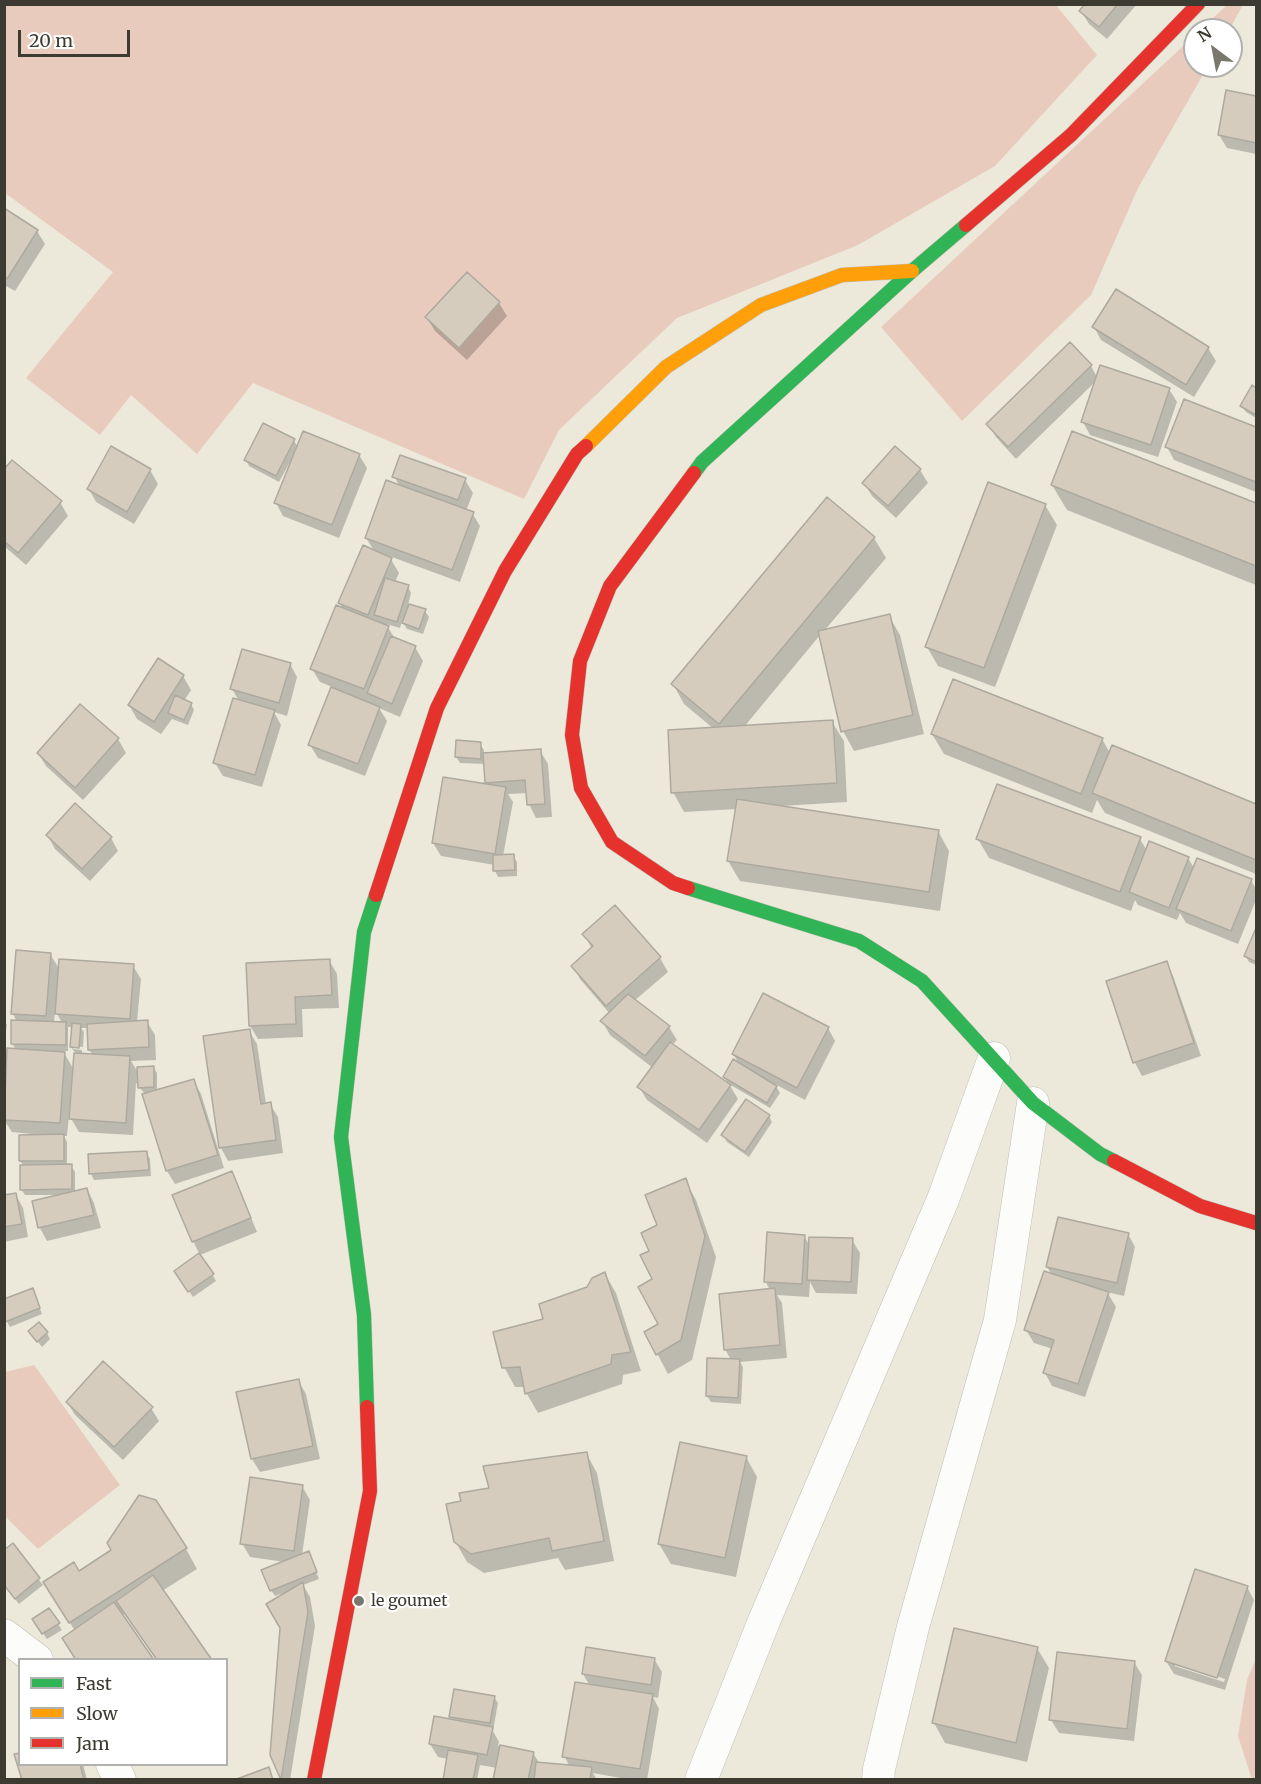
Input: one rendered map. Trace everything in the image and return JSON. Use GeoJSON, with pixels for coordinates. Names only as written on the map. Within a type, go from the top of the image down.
{"type":"FeatureCollection","features":[{"type":"Feature","properties":{"kind":"street"},"geometry":{"type":"LineString","coordinates":[[1198,4],[1071,135],[912,271],[702,462],[610,586],[580,661],[572,735],[581,788],[612,842],[674,883],[859,941],[922,981],[1033,1103],[1100,1154],[1200,1206],[1257,1223]]}},
{"type":"Feature","properties":{"kind":"street"},"geometry":{"type":"LineString","coordinates":[[314,1779],[370,1491],[364,1315],[341,1137],[364,932],[437,708],[505,571],[577,454],[666,366],[761,305],[842,275],[912,271]]}},
{"type":"Feature","properties":{"kind":"street"},"geometry":{"type":"LineString","coordinates":[[701,1779],[764,1621],[944,1197],[994,1058]]}},
{"type":"Feature","properties":{"kind":"street"},"geometry":{"type":"LineString","coordinates":[[878,1779],[913,1627],[1000,1320],[1033,1103]]}},
{"type":"Feature","properties":{"kind":"street"},"geometry":{"type":"LineString","coordinates":[[4,1635],[36,1658]]}},
{"type":"Feature","properties":{"kind":"shaded area"},"geometry":{"type":"Polygon","coordinates":[[[1055,4],[1097,55],[995,166],[858,245],[677,318],[559,430],[524,499],[253,383],[197,454],[131,395],[100,435],[26,378],[113,272],[5,193],[5,5],[1055,4]]]}},
{"type":"Feature","properties":{"kind":"shaded area"},"geometry":{"type":"Polygon","coordinates":[[[1227,5],[1243,5],[1236,18],[1213,18],[1227,5]]]}},
{"type":"Feature","properties":{"kind":"shaded area"},"geometry":{"type":"Polygon","coordinates":[[[1183,46],[1183,78],[1201,78],[1138,188],[1091,295],[962,421],[881,327],[1183,46]]]}},
{"type":"Feature","properties":{"kind":"shaded area"},"geometry":{"type":"Polygon","coordinates":[[[34,1365],[120,1485],[38,1549],[4,1515],[5,1372],[34,1365]]]}},
{"type":"Feature","properties":{"kind":"shaded area"},"geometry":{"type":"Polygon","coordinates":[[[1256,1659],[1256,1779],[1252,1780],[1238,1736],[1247,1680],[1256,1659]]]}},
{"type":"Feature","properties":{"kind":"building"},"geometry":{"type":"Polygon","coordinates":[[[1085,4],[1118,4],[1099,27],[1079,11],[1085,4]]]}},
{"type":"Feature","properties":{"kind":"building"},"geometry":{"type":"Polygon","coordinates":[[[1226,90],[1256,96],[1256,143],[1218,135],[1226,90]]]}},
{"type":"Feature","properties":{"kind":"building"},"geometry":{"type":"Polygon","coordinates":[[[4,208],[38,230],[7,279],[4,277],[4,208]]]}},
{"type":"Feature","properties":{"kind":"building"},"geometry":{"type":"Polygon","coordinates":[[[467,272],[500,302],[459,348],[425,317],[467,272]]]}},
{"type":"Feature","properties":{"kind":"building"},"geometry":{"type":"Polygon","coordinates":[[[1116,289],[1209,347],[1186,385],[1092,327],[1116,289]]]}},
{"type":"Feature","properties":{"kind":"building"},"geometry":{"type":"Polygon","coordinates":[[[1070,342],[1092,365],[1008,447],[986,424],[1070,342]]]}},
{"type":"Feature","properties":{"kind":"building"},"geometry":{"type":"Polygon","coordinates":[[[1100,365],[1170,388],[1151,445],[1081,422],[1100,365]]]}},
{"type":"Feature","properties":{"kind":"building"},"geometry":{"type":"Polygon","coordinates":[[[1252,385],[1256,388],[1256,415],[1240,406],[1252,385]]]}},
{"type":"Feature","properties":{"kind":"building"},"geometry":{"type":"Polygon","coordinates":[[[1184,399],[1256,427],[1256,482],[1165,447],[1184,399]]]}},
{"type":"Feature","properties":{"kind":"building"},"geometry":{"type":"Polygon","coordinates":[[[263,423],[295,439],[276,476],[244,460],[263,423]]]}},
{"type":"Feature","properties":{"kind":"building"},"geometry":{"type":"Polygon","coordinates":[[[303,431],[360,454],[332,525],[274,503],[303,431]]]}},
{"type":"Feature","properties":{"kind":"building"},"geometry":{"type":"Polygon","coordinates":[[[1072,431],[1256,503],[1256,566],[1051,485],[1072,431]]]}},
{"type":"Feature","properties":{"kind":"building"},"geometry":{"type":"Polygon","coordinates":[[[111,446],[151,469],[127,512],[87,489],[111,446]]]}},
{"type":"Feature","properties":{"kind":"building"},"geometry":{"type":"Polygon","coordinates":[[[895,446],[921,469],[888,506],[862,483],[895,446]]]}},
{"type":"Feature","properties":{"kind":"building"},"geometry":{"type":"Polygon","coordinates":[[[400,455],[466,478],[458,500],[392,477],[400,455]]]}},
{"type":"Feature","properties":{"kind":"building"},"geometry":{"type":"Polygon","coordinates":[[[12,460],[62,501],[18,553],[4,541],[4,469],[12,460]]]}},
{"type":"Feature","properties":{"kind":"building"},"geometry":{"type":"Polygon","coordinates":[[[386,480],[474,512],[452,570],[365,538],[386,480]]]}},
{"type":"Feature","properties":{"kind":"building"},"geometry":{"type":"Polygon","coordinates":[[[988,482],[1046,504],[984,668],[925,647],[988,482]]]}},
{"type":"Feature","properties":{"kind":"building"},"geometry":{"type":"Polygon","coordinates":[[[827,497],[875,537],[719,724],[671,684],[827,497]]]}},
{"type":"Feature","properties":{"kind":"building"},"geometry":{"type":"Polygon","coordinates":[[[363,545],[392,558],[368,615],[338,603],[363,545]]]}},
{"type":"Feature","properties":{"kind":"building"},"geometry":{"type":"Polygon","coordinates":[[[385,578],[409,585],[397,622],[374,615],[385,578]]]}},
{"type":"Feature","properties":{"kind":"building"},"geometry":{"type":"Polygon","coordinates":[[[409,604],[426,609],[419,629],[402,623],[409,604]]]}},
{"type":"Feature","properties":{"kind":"building"},"geometry":{"type":"Polygon","coordinates":[[[336,605],[389,626],[364,689],[310,669],[336,605]]]}},
{"type":"Feature","properties":{"kind":"building"},"geometry":{"type":"Polygon","coordinates":[[[890,614],[913,715],[841,732],[818,631],[890,614]]]}},
{"type":"Feature","properties":{"kind":"building"},"geometry":{"type":"Polygon","coordinates":[[[391,636],[416,646],[392,704],[367,693],[391,636]]]}},
{"type":"Feature","properties":{"kind":"building"},"geometry":{"type":"Polygon","coordinates":[[[242,649],[291,663],[279,703],[230,689],[242,649]]]}},
{"type":"Feature","properties":{"kind":"building"},"geometry":{"type":"Polygon","coordinates":[[[158,658],[184,675],[154,722],[128,705],[158,658]]]}},
{"type":"Feature","properties":{"kind":"building"},"geometry":{"type":"Polygon","coordinates":[[[953,679],[1103,738],[1081,794],[931,734],[953,679]]]}},
{"type":"Feature","properties":{"kind":"building"},"geometry":{"type":"Polygon","coordinates":[[[331,687],[380,707],[358,764],[308,745],[331,687]]]}},
{"type":"Feature","properties":{"kind":"building"},"geometry":{"type":"Polygon","coordinates":[[[175,695],[192,703],[184,720],[168,713],[175,695]]]}},
{"type":"Feature","properties":{"kind":"building"},"geometry":{"type":"Polygon","coordinates":[[[233,698],[275,710],[255,775],[213,763],[233,698]]]}},
{"type":"Feature","properties":{"kind":"building"},"geometry":{"type":"Polygon","coordinates":[[[80,704],[119,738],[75,788],[37,753],[80,704]]]}},
{"type":"Feature","properties":{"kind":"building"},"geometry":{"type":"Polygon","coordinates":[[[833,720],[837,783],[671,793],[668,730],[833,720]]]}},
{"type":"Feature","properties":{"kind":"building"},"geometry":{"type":"Polygon","coordinates":[[[456,740],[481,742],[481,759],[455,757],[456,740]]]}},
{"type":"Feature","properties":{"kind":"building"},"geometry":{"type":"Polygon","coordinates":[[[1112,745],[1256,804],[1256,860],[1092,793],[1112,745]]]}},
{"type":"Feature","properties":{"kind":"building"},"geometry":{"type":"Polygon","coordinates":[[[541,749],[545,804],[527,805],[525,780],[485,783],[483,753],[541,749]]]}},
{"type":"Feature","properties":{"kind":"building"},"geometry":{"type":"Polygon","coordinates":[[[443,777],[506,787],[495,854],[432,843],[443,777]]]}},
{"type":"Feature","properties":{"kind":"building"},"geometry":{"type":"Polygon","coordinates":[[[997,784],[1141,837],[1120,892],[976,839],[997,784]]]}},
{"type":"Feature","properties":{"kind":"building"},"geometry":{"type":"Polygon","coordinates":[[[737,799],[939,830],[929,892],[727,861],[737,799]]]}},
{"type":"Feature","properties":{"kind":"building"},"geometry":{"type":"Polygon","coordinates":[[[75,803],[112,837],[82,869],[46,835],[75,803]]]}},
{"type":"Feature","properties":{"kind":"building"},"geometry":{"type":"Polygon","coordinates":[[[1149,841],[1189,857],[1169,908],[1129,892],[1149,841]]]}},
{"type":"Feature","properties":{"kind":"building"},"geometry":{"type":"Polygon","coordinates":[[[514,854],[515,870],[493,871],[493,855],[514,854]]]}},
{"type":"Feature","properties":{"kind":"building"},"geometry":{"type":"Polygon","coordinates":[[[1197,858],[1252,879],[1231,931],[1176,909],[1197,858]]]}},
{"type":"Feature","properties":{"kind":"building"},"geometry":{"type":"Polygon","coordinates":[[[615,905],[661,957],[606,1006],[571,966],[593,946],[582,934],[615,905]]]}},
{"type":"Feature","properties":{"kind":"building"},"geometry":{"type":"Polygon","coordinates":[[[1256,928],[1256,962],[1244,956],[1256,928]]]}},
{"type":"Feature","properties":{"kind":"building"},"geometry":{"type":"Polygon","coordinates":[[[16,950],[51,953],[46,1016],[11,1014],[16,950]]]}},
{"type":"Feature","properties":{"kind":"building"},"geometry":{"type":"Polygon","coordinates":[[[59,959],[134,964],[130,1019],[55,1014],[59,959]]]}},
{"type":"Feature","properties":{"kind":"building"},"geometry":{"type":"Polygon","coordinates":[[[330,959],[332,995],[295,997],[296,1024],[249,1026],[246,963],[330,959]]]}},
{"type":"Feature","properties":{"kind":"building"},"geometry":{"type":"Polygon","coordinates":[[[1167,961],[1194,1043],[1133,1063],[1106,981],[1167,961]]]}},
{"type":"Feature","properties":{"kind":"building"},"geometry":{"type":"Polygon","coordinates":[[[763,993],[829,1027],[797,1088],[732,1054],[763,993]]]}},
{"type":"Feature","properties":{"kind":"building"},"geometry":{"type":"Polygon","coordinates":[[[628,994],[670,1026],[645,1056],[600,1021],[628,994]]]}},
{"type":"Feature","properties":{"kind":"building"},"geometry":{"type":"Polygon","coordinates":[[[11,1020],[66,1022],[66,1045],[11,1044],[11,1020]]]}},
{"type":"Feature","properties":{"kind":"building"},"geometry":{"type":"Polygon","coordinates":[[[148,1020],[149,1047],[88,1050],[87,1024],[148,1020]]]}},
{"type":"Feature","properties":{"kind":"building"},"geometry":{"type":"Polygon","coordinates":[[[72,1023],[81,1024],[79,1048],[70,1047],[72,1023]]]}},
{"type":"Feature","properties":{"kind":"building"},"geometry":{"type":"Polygon","coordinates":[[[250,1029],[261,1104],[271,1102],[276,1140],[219,1148],[203,1036],[250,1029]]]}},
{"type":"Feature","properties":{"kind":"building"},"geometry":{"type":"Polygon","coordinates":[[[670,1042],[731,1085],[699,1130],[637,1087],[670,1042]]]}},
{"type":"Feature","properties":{"kind":"building"},"geometry":{"type":"Polygon","coordinates":[[[7,1048],[65,1052],[60,1123],[4,1120],[7,1048]]]}},
{"type":"Feature","properties":{"kind":"building"},"geometry":{"type":"Polygon","coordinates":[[[74,1053],[130,1056],[126,1123],[69,1119],[74,1053]]]}},
{"type":"Feature","properties":{"kind":"building"},"geometry":{"type":"Polygon","coordinates":[[[733,1059],[777,1086],[767,1103],[723,1077],[733,1059]]]}},
{"type":"Feature","properties":{"kind":"building"},"geometry":{"type":"Polygon","coordinates":[[[154,1066],[154,1087],[138,1088],[137,1067],[154,1066]]]}},
{"type":"Feature","properties":{"kind":"building"},"geometry":{"type":"Polygon","coordinates":[[[194,1079],[218,1155],[166,1171],[142,1094],[194,1079]]]}},
{"type":"Feature","properties":{"kind":"building"},"geometry":{"type":"Polygon","coordinates":[[[746,1099],[770,1115],[745,1152],[721,1135],[746,1099]]]}},
{"type":"Feature","properties":{"kind":"building"},"geometry":{"type":"Polygon","coordinates":[[[64,1134],[64,1161],[19,1161],[19,1135],[64,1134]]]}},
{"type":"Feature","properties":{"kind":"building"},"geometry":{"type":"Polygon","coordinates":[[[147,1151],[149,1170],[89,1174],[88,1154],[147,1151]]]}},
{"type":"Feature","properties":{"kind":"building"},"geometry":{"type":"Polygon","coordinates":[[[72,1164],[72,1189],[20,1190],[20,1165],[72,1164]]]}},
{"type":"Feature","properties":{"kind":"building"},"geometry":{"type":"Polygon","coordinates":[[[232,1171],[251,1218],[192,1242],[172,1195],[232,1171]]]}},
{"type":"Feature","properties":{"kind":"building"},"geometry":{"type":"Polygon","coordinates":[[[686,1178],[705,1236],[681,1340],[656,1355],[644,1332],[658,1324],[638,1287],[652,1279],[640,1255],[649,1251],[641,1233],[657,1225],[645,1195],[686,1178]]]}},
{"type":"Feature","properties":{"kind":"building"},"geometry":{"type":"Polygon","coordinates":[[[87,1188],[94,1215],[38,1228],[32,1201],[87,1188]]]}},
{"type":"Feature","properties":{"kind":"building"},"geometry":{"type":"Polygon","coordinates":[[[16,1193],[22,1224],[4,1227],[4,1195],[16,1193]]]}},
{"type":"Feature","properties":{"kind":"building"},"geometry":{"type":"Polygon","coordinates":[[[1058,1217],[1129,1233],[1117,1283],[1046,1267],[1058,1217]]]}},
{"type":"Feature","properties":{"kind":"building"},"geometry":{"type":"Polygon","coordinates":[[[767,1232],[805,1235],[802,1284],[764,1282],[767,1232]]]}},
{"type":"Feature","properties":{"kind":"building"},"geometry":{"type":"Polygon","coordinates":[[[809,1237],[853,1238],[851,1282],[807,1280],[809,1237]]]}},
{"type":"Feature","properties":{"kind":"building"},"geometry":{"type":"Polygon","coordinates":[[[199,1253],[214,1274],[188,1292],[174,1271],[199,1253]]]}},
{"type":"Feature","properties":{"kind":"building"},"geometry":{"type":"Polygon","coordinates":[[[1044,1271],[1109,1292],[1078,1384],[1043,1373],[1054,1340],[1024,1330],[1044,1271]]]}},
{"type":"Feature","properties":{"kind":"building"},"geometry":{"type":"Polygon","coordinates":[[[605,1272],[631,1352],[612,1355],[611,1364],[525,1394],[520,1367],[502,1368],[493,1332],[543,1319],[539,1304],[587,1287],[592,1278],[605,1272]]]}},
{"type":"Feature","properties":{"kind":"building"},"geometry":{"type":"Polygon","coordinates":[[[33,1288],[40,1308],[5,1322],[4,1299],[33,1288]]]}},
{"type":"Feature","properties":{"kind":"building"},"geometry":{"type":"Polygon","coordinates":[[[775,1288],[780,1345],[724,1350],[719,1294],[775,1288]]]}},
{"type":"Feature","properties":{"kind":"building"},"geometry":{"type":"Polygon","coordinates":[[[39,1322],[48,1332],[37,1342],[28,1331],[39,1322]]]}},
{"type":"Feature","properties":{"kind":"building"},"geometry":{"type":"Polygon","coordinates":[[[707,1358],[740,1359],[738,1398],[706,1396],[707,1358]]]}},
{"type":"Feature","properties":{"kind":"building"},"geometry":{"type":"Polygon","coordinates":[[[103,1361],[153,1407],[114,1447],[66,1402],[103,1361]]]}},
{"type":"Feature","properties":{"kind":"building"},"geometry":{"type":"Polygon","coordinates":[[[299,1379],[313,1446],[251,1459],[236,1392],[299,1379]]]}},
{"type":"Feature","properties":{"kind":"building"},"geometry":{"type":"Polygon","coordinates":[[[680,1442],[747,1456],[725,1558],[658,1544],[680,1442]]]}},
{"type":"Feature","properties":{"kind":"building"},"geometry":{"type":"Polygon","coordinates":[[[587,1452],[604,1541],[552,1551],[549,1538],[471,1554],[454,1542],[446,1504],[461,1501],[459,1493],[489,1488],[483,1466],[587,1452]]]}},
{"type":"Feature","properties":{"kind":"building"},"geometry":{"type":"Polygon","coordinates":[[[250,1477],[303,1485],[294,1551],[240,1544],[250,1477]]]}},
{"type":"Feature","properties":{"kind":"building"},"geometry":{"type":"Polygon","coordinates":[[[139,1495],[156,1500],[187,1548],[69,1623],[43,1582],[74,1562],[79,1571],[111,1550],[107,1543],[139,1495]]]}},
{"type":"Feature","properties":{"kind":"building"},"geometry":{"type":"Polygon","coordinates":[[[13,1543],[40,1578],[15,1599],[4,1585],[4,1550],[13,1543]]]}},
{"type":"Feature","properties":{"kind":"building"},"geometry":{"type":"Polygon","coordinates":[[[309,1551],[317,1572],[270,1591],[261,1570],[309,1551]]]}},
{"type":"Feature","properties":{"kind":"building"},"geometry":{"type":"Polygon","coordinates":[[[1195,1569],[1248,1586],[1217,1678],[1165,1661],[1195,1569]]]}},
{"type":"Feature","properties":{"kind":"building"},"geometry":{"type":"Polygon","coordinates":[[[153,1575],[211,1658],[156,1658],[116,1601],[153,1575]]]}},
{"type":"Feature","properties":{"kind":"building"},"geometry":{"type":"Polygon","coordinates":[[[303,1582],[308,1612],[281,1780],[270,1755],[280,1628],[266,1604],[303,1582]]]}},
{"type":"Feature","properties":{"kind":"building"},"geometry":{"type":"Polygon","coordinates":[[[114,1602],[153,1658],[75,1658],[62,1638],[114,1602]]]}},
{"type":"Feature","properties":{"kind":"building"},"geometry":{"type":"Polygon","coordinates":[[[49,1608],[60,1623],[42,1634],[32,1619],[49,1608]]]}},
{"type":"Feature","properties":{"kind":"building"},"geometry":{"type":"Polygon","coordinates":[[[954,1628],[1038,1647],[1016,1743],[932,1723],[954,1628]]]}},
{"type":"Feature","properties":{"kind":"building"},"geometry":{"type":"Polygon","coordinates":[[[586,1647],[655,1658],[651,1685],[582,1674],[586,1647]]]}},
{"type":"Feature","properties":{"kind":"building"},"geometry":{"type":"Polygon","coordinates":[[[1057,1652],[1135,1661],[1127,1729],[1049,1720],[1057,1652]]]}},
{"type":"Feature","properties":{"kind":"building"},"geometry":{"type":"Polygon","coordinates":[[[575,1682],[653,1694],[640,1769],[562,1757],[575,1682]]]}},
{"type":"Feature","properties":{"kind":"building"},"geometry":{"type":"Polygon","coordinates":[[[454,1689],[495,1696],[490,1723],[449,1717],[454,1689]]]}},
{"type":"Feature","properties":{"kind":"building"},"geometry":{"type":"Polygon","coordinates":[[[434,1716],[493,1727],[487,1755],[429,1744],[434,1716]]]}},
{"type":"Feature","properties":{"kind":"building"},"geometry":{"type":"Polygon","coordinates":[[[500,1745],[534,1752],[528,1780],[493,1780],[500,1745]]]}},
{"type":"Feature","properties":{"kind":"building"},"geometry":{"type":"Polygon","coordinates":[[[448,1750],[478,1755],[473,1780],[443,1780],[448,1750]]]}},
{"type":"Feature","properties":{"kind":"building"},"geometry":{"type":"Polygon","coordinates":[[[18,1753],[18,1766],[80,1766],[84,1780],[22,1780],[14,1754],[18,1753]]]}},
{"type":"Feature","properties":{"kind":"building"},"geometry":{"type":"Polygon","coordinates":[[[536,1762],[592,1767],[590,1780],[534,1780],[536,1762]]]}},
{"type":"Feature","properties":{"kind":"building"},"geometry":{"type":"Polygon","coordinates":[[[269,1767],[273,1780],[234,1780],[269,1767]]]}},
{"type":"Feature","properties":{"kind":"traffic: fast"},"geometry":{"type":"LineString","coordinates":[[694,473],[702,462],[912,271],[966,225]]}},
{"type":"Feature","properties":{"kind":"traffic: fast"},"geometry":{"type":"LineString","coordinates":[[688,888],[859,941],[922,981],[1033,1103],[1100,1154],[1114,1161]]}},
{"type":"Feature","properties":{"kind":"traffic: fast"},"geometry":{"type":"LineString","coordinates":[[367,1407],[364,1315],[341,1137],[364,932],[376,895]]}},
{"type":"Feature","properties":{"kind":"traffic: slow"},"geometry":{"type":"LineString","coordinates":[[586,446],[666,367],[761,305],[842,275],[912,271]]}},
{"type":"Feature","properties":{"kind":"traffic: jam"},"geometry":{"type":"LineString","coordinates":[[966,225],[1071,135],[1198,4]]}},
{"type":"Feature","properties":{"kind":"traffic: jam"},"geometry":{"type":"LineString","coordinates":[[376,895],[437,708],[505,571],[577,454],[586,446]]}},
{"type":"Feature","properties":{"kind":"traffic: jam"},"geometry":{"type":"LineString","coordinates":[[688,888],[673,883],[612,842],[581,788],[572,735],[580,661],[610,586],[694,473]]}},
{"type":"Feature","properties":{"kind":"traffic: jam"},"geometry":{"type":"LineString","coordinates":[[1114,1161],[1200,1206],[1256,1223]]}},
{"type":"Feature","properties":{"kind":"traffic: jam"},"geometry":{"type":"LineString","coordinates":[[314,1780],[370,1491],[367,1407]]}},
{"type":"Feature","properties":{"kind":"place","name":"le goumet"},"geometry":{"type":"Point","coordinates":[359,1601]}}]}
